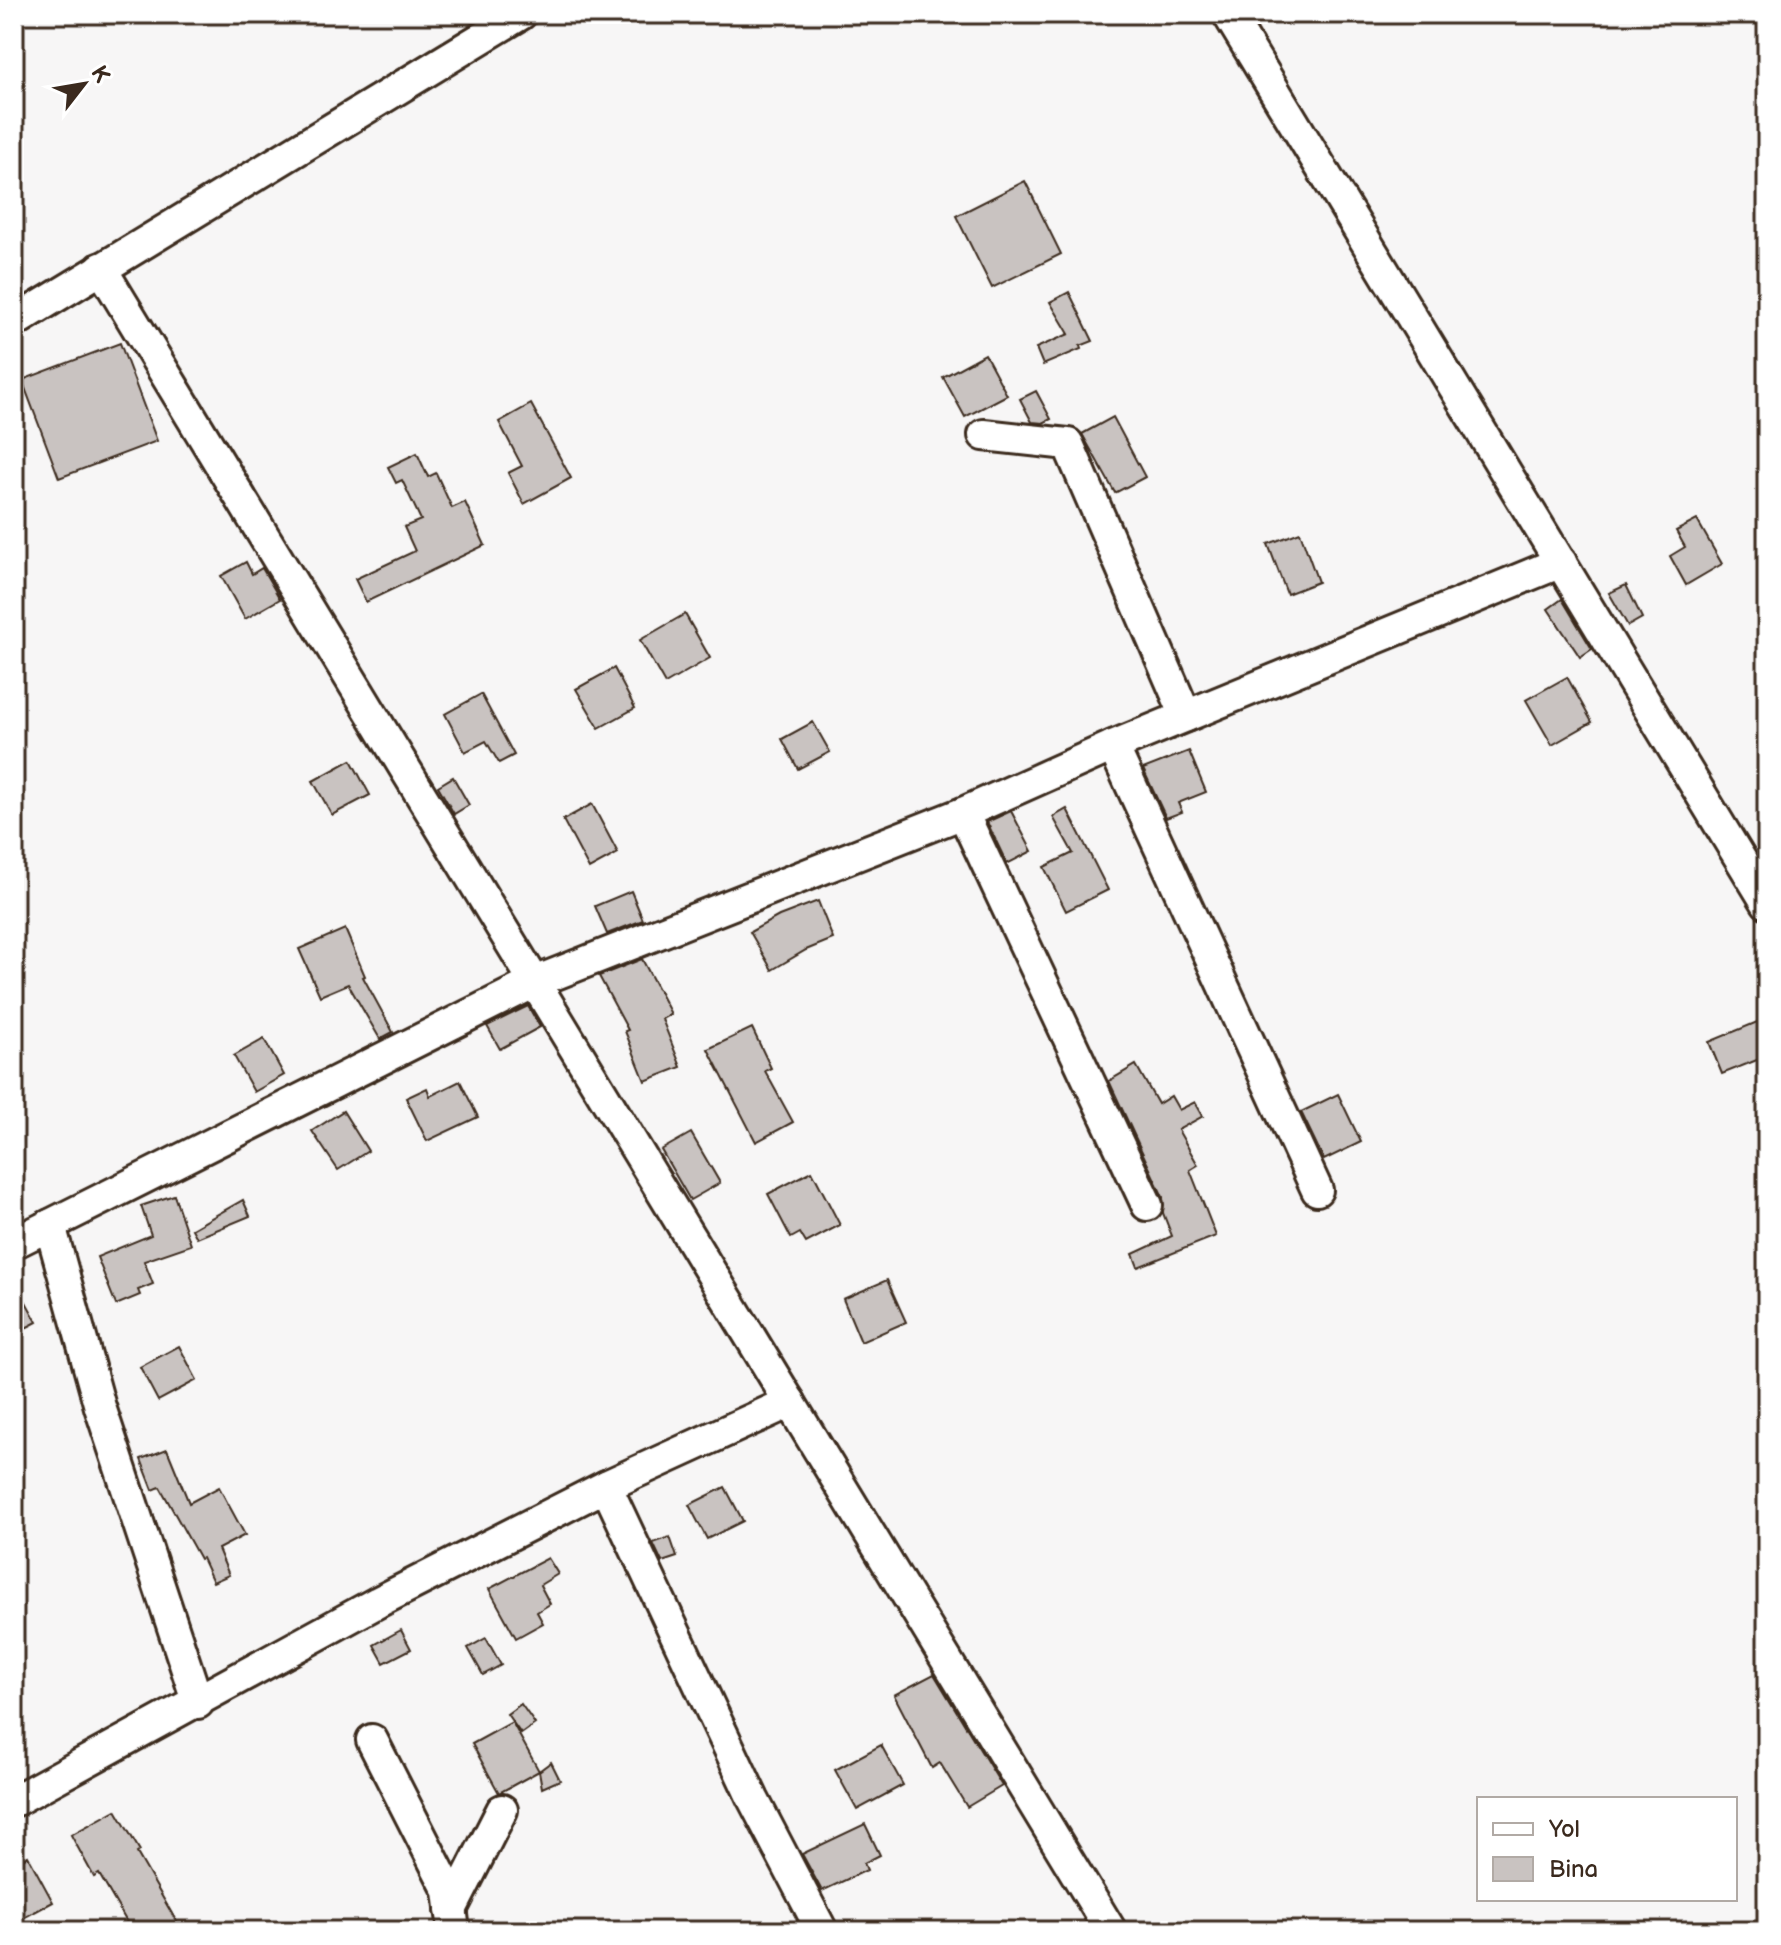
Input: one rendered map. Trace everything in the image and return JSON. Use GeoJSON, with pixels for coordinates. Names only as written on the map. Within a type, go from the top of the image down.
{"type":"FeatureCollection","features":[{"type":"Feature","properties":{"kind":"street"},"geometry":{"type":"LineString","coordinates":[[14,322],[521,14]]}},
{"type":"Feature","properties":{"kind":"street"},"geometry":{"type":"LineString","coordinates":[[1228,14],[1767,903]]}},
{"type":"Feature","properties":{"kind":"street"},"geometry":{"type":"LineString","coordinates":[[101,268],[1111,1931]]}},
{"type":"Feature","properties":{"kind":"street"},"geometry":{"type":"LineString","coordinates":[[984,435],[1068,444],[1186,716]]}},
{"type":"Feature","properties":{"kind":"street"},"geometry":{"type":"LineString","coordinates":[[14,1243],[535,982],[963,813],[1113,746],[1561,562]]}},
{"type":"Feature","properties":{"kind":"street"},"geometry":{"type":"LineString","coordinates":[[1113,746],[1317,1190]]}},
{"type":"Feature","properties":{"kind":"street"},"geometry":{"type":"LineString","coordinates":[[963,813],[1147,1205]]}},
{"type":"Feature","properties":{"kind":"street"},"geometry":{"type":"LineString","coordinates":[[50,1225],[100,1407],[198,1703]]}},
{"type":"Feature","properties":{"kind":"street"},"geometry":{"type":"LineString","coordinates":[[14,1801],[378,1602],[606,1486],[790,1402]]}},
{"type":"Feature","properties":{"kind":"street"},"geometry":{"type":"LineString","coordinates":[[606,1486],[753,1799],[822,1931]]}},
{"type":"Feature","properties":{"kind":"street"},"geometry":{"type":"LineString","coordinates":[[372,1740],[449,1891],[452,1920]]}},
{"type":"Feature","properties":{"kind":"street"},"geometry":{"type":"LineString","coordinates":[[452,1920],[502,1810]]}},
{"type":"Feature","properties":{"kind":"building"},"geometry":{"type":"Polygon","coordinates":[[[1025,181],[1061,254],[992,288],[956,216],[1025,181]]]}},
{"type":"Feature","properties":{"kind":"building"},"geometry":{"type":"Polygon","coordinates":[[[1069,292],[1093,341],[1043,365],[1036,348],[1069,334],[1050,302],[1069,292]]]}},
{"type":"Feature","properties":{"kind":"building"},"geometry":{"type":"Polygon","coordinates":[[[120,343],[157,441],[59,478],[22,380],[120,343]]]}},
{"type":"Feature","properties":{"kind":"building"},"geometry":{"type":"Polygon","coordinates":[[[985,354],[1007,395],[965,417],[943,377],[985,354]]]}},
{"type":"Feature","properties":{"kind":"building"},"geometry":{"type":"Polygon","coordinates":[[[1036,391],[1051,419],[1043,423],[1032,422],[1020,399],[1036,391]]]}},
{"type":"Feature","properties":{"kind":"building"},"geometry":{"type":"Polygon","coordinates":[[[531,404],[571,478],[524,504],[508,473],[522,466],[499,422],[531,404]]]}},
{"type":"Feature","properties":{"kind":"building"},"geometry":{"type":"Polygon","coordinates":[[[1113,417],[1145,477],[1115,493],[1082,434],[1113,417]]]}},
{"type":"Feature","properties":{"kind":"building"},"geometry":{"type":"Polygon","coordinates":[[[417,453],[428,477],[436,473],[452,508],[465,502],[485,545],[366,602],[355,579],[415,551],[404,527],[421,520],[402,480],[396,483],[388,467],[417,453]]]}},
{"type":"Feature","properties":{"kind":"building"},"geometry":{"type":"Polygon","coordinates":[[[1697,520],[1722,564],[1686,585],[1670,556],[1685,547],[1676,531],[1697,520]]]}},
{"type":"Feature","properties":{"kind":"building"},"geometry":{"type":"Polygon","coordinates":[[[1300,532],[1318,582],[1287,594],[1268,544],[1300,532]]]}},
{"type":"Feature","properties":{"kind":"building"},"geometry":{"type":"Polygon","coordinates":[[[246,562],[252,574],[262,568],[280,599],[245,619],[221,576],[246,562]]]}},
{"type":"Feature","properties":{"kind":"building"},"geometry":{"type":"Polygon","coordinates":[[[1626,585],[1642,618],[1628,626],[1609,593],[1626,585]]]}},
{"type":"Feature","properties":{"kind":"building"},"geometry":{"type":"Polygon","coordinates":[[[1562,599],[1592,649],[1580,657],[1548,609],[1562,599]]]}},
{"type":"Feature","properties":{"kind":"building"},"geometry":{"type":"Polygon","coordinates":[[[685,614],[710,658],[665,684],[640,640],[685,614]]]}},
{"type":"Feature","properties":{"kind":"building"},"geometry":{"type":"Polygon","coordinates":[[[614,668],[635,708],[599,728],[576,689],[614,668]]]}},
{"type":"Feature","properties":{"kind":"building"},"geometry":{"type":"Polygon","coordinates":[[[1567,677],[1592,722],[1552,745],[1526,700],[1567,677]]]}},
{"type":"Feature","properties":{"kind":"building"},"geometry":{"type":"Polygon","coordinates":[[[481,694],[514,755],[499,763],[486,741],[465,752],[445,714],[481,694]]]}},
{"type":"Feature","properties":{"kind":"building"},"geometry":{"type":"Polygon","coordinates":[[[813,722],[830,752],[798,769],[782,739],[813,722]]]}},
{"type":"Feature","properties":{"kind":"building"},"geometry":{"type":"Polygon","coordinates":[[[1189,751],[1206,792],[1178,803],[1182,812],[1166,818],[1143,769],[1189,751]]]}},
{"type":"Feature","properties":{"kind":"building"},"geometry":{"type":"Polygon","coordinates":[[[351,760],[370,795],[332,815],[313,781],[351,760]]]}},
{"type":"Feature","properties":{"kind":"building"},"geometry":{"type":"Polygon","coordinates":[[[453,777],[469,805],[454,814],[438,786],[453,777]]]}},
{"type":"Feature","properties":{"kind":"building"},"geometry":{"type":"Polygon","coordinates":[[[592,804],[618,853],[589,869],[563,820],[592,804]]]}},
{"type":"Feature","properties":{"kind":"building"},"geometry":{"type":"Polygon","coordinates":[[[1067,809],[1108,890],[1066,911],[1044,867],[1073,853],[1053,817],[1067,809]]]}},
{"type":"Feature","properties":{"kind":"building"},"geometry":{"type":"Polygon","coordinates":[[[1011,811],[1032,851],[1007,864],[987,822],[1011,811]]]}},
{"type":"Feature","properties":{"kind":"building"},"geometry":{"type":"Polygon","coordinates":[[[631,891],[643,920],[607,934],[595,906],[631,891]]]}},
{"type":"Feature","properties":{"kind":"building"},"geometry":{"type":"Polygon","coordinates":[[[818,901],[833,939],[806,950],[772,970],[750,932],[779,916],[818,901]]]}},
{"type":"Feature","properties":{"kind":"building"},"geometry":{"type":"Polygon","coordinates":[[[345,929],[363,977],[393,1032],[380,1039],[348,984],[320,996],[299,949],[345,929]]]}},
{"type":"Feature","properties":{"kind":"building"},"geometry":{"type":"Polygon","coordinates":[[[642,959],[671,1014],[662,1019],[681,1067],[645,1081],[625,1031],[628,1030],[599,976],[642,959]]]}},
{"type":"Feature","properties":{"kind":"building"},"geometry":{"type":"Polygon","coordinates":[[[528,1006],[540,1027],[500,1049],[487,1026],[528,1006]]]}},
{"type":"Feature","properties":{"kind":"building"},"geometry":{"type":"Polygon","coordinates":[[[1762,1020],[1767,1031],[1767,1056],[1722,1074],[1709,1042],[1762,1020]]]}},
{"type":"Feature","properties":{"kind":"building"},"geometry":{"type":"Polygon","coordinates":[[[752,1028],[771,1068],[765,1071],[793,1122],[756,1142],[708,1049],[752,1028]]]}},
{"type":"Feature","properties":{"kind":"building"},"geometry":{"type":"Polygon","coordinates":[[[264,1039],[284,1075],[254,1092],[234,1056],[264,1039]]]}},
{"type":"Feature","properties":{"kind":"building"},"geometry":{"type":"Polygon","coordinates":[[[1136,1065],[1158,1104],[1171,1096],[1179,1110],[1195,1102],[1203,1116],[1178,1130],[1198,1165],[1190,1170],[1216,1236],[1138,1267],[1133,1254],[1172,1236],[1163,1213],[1163,1197],[1109,1081],[1136,1065]]]}},
{"type":"Feature","properties":{"kind":"building"},"geometry":{"type":"Polygon","coordinates":[[[460,1081],[478,1117],[427,1141],[406,1098],[427,1088],[430,1096],[460,1081]]]}},
{"type":"Feature","properties":{"kind":"building"},"geometry":{"type":"Polygon","coordinates":[[[1338,1094],[1361,1142],[1324,1160],[1301,1112],[1338,1094]]]}},
{"type":"Feature","properties":{"kind":"building"},"geometry":{"type":"Polygon","coordinates":[[[343,1111],[368,1151],[338,1170],[312,1131],[343,1111]]]}},
{"type":"Feature","properties":{"kind":"building"},"geometry":{"type":"Polygon","coordinates":[[[691,1133],[720,1183],[690,1200],[661,1150],[691,1133]]]}},
{"type":"Feature","properties":{"kind":"building"},"geometry":{"type":"Polygon","coordinates":[[[812,1171],[840,1225],[806,1243],[800,1233],[791,1238],[768,1194],[812,1171]]]}},
{"type":"Feature","properties":{"kind":"building"},"geometry":{"type":"Polygon","coordinates":[[[174,1195],[191,1245],[144,1261],[153,1284],[138,1290],[140,1295],[116,1305],[97,1257],[151,1235],[141,1206],[174,1195]]]}},
{"type":"Feature","properties":{"kind":"building"},"geometry":{"type":"Polygon","coordinates":[[[243,1200],[250,1216],[197,1238],[192,1229],[243,1200]]]}},
{"type":"Feature","properties":{"kind":"building"},"geometry":{"type":"Polygon","coordinates":[[[14,1280],[37,1322],[14,1334],[14,1280]]]}},
{"type":"Feature","properties":{"kind":"building"},"geometry":{"type":"Polygon","coordinates":[[[887,1280],[906,1322],[861,1342],[843,1299],[887,1280]]]}},
{"type":"Feature","properties":{"kind":"building"},"geometry":{"type":"Polygon","coordinates":[[[179,1346],[197,1380],[158,1401],[140,1367],[179,1346]]]}},
{"type":"Feature","properties":{"kind":"building"},"geometry":{"type":"Polygon","coordinates":[[[167,1449],[189,1503],[219,1487],[245,1535],[218,1549],[229,1575],[213,1582],[160,1487],[153,1490],[141,1459],[167,1449]]]}},
{"type":"Feature","properties":{"kind":"building"},"geometry":{"type":"Polygon","coordinates":[[[725,1487],[743,1521],[707,1539],[689,1505],[725,1487]]]}},
{"type":"Feature","properties":{"kind":"building"},"geometry":{"type":"Polygon","coordinates":[[[670,1537],[677,1557],[662,1562],[653,1543],[670,1537]]]}},
{"type":"Feature","properties":{"kind":"building"},"geometry":{"type":"Polygon","coordinates":[[[548,1558],[558,1574],[540,1585],[550,1604],[537,1612],[543,1623],[516,1638],[489,1589],[548,1558]]]}},
{"type":"Feature","properties":{"kind":"building"},"geometry":{"type":"Polygon","coordinates":[[[401,1630],[411,1649],[384,1663],[374,1645],[401,1630]]]}},
{"type":"Feature","properties":{"kind":"building"},"geometry":{"type":"Polygon","coordinates":[[[486,1638],[501,1665],[483,1675],[468,1648],[486,1638]]]}},
{"type":"Feature","properties":{"kind":"building"},"geometry":{"type":"Polygon","coordinates":[[[934,1674],[1002,1786],[967,1807],[940,1763],[932,1768],[894,1695],[934,1674]]]}},
{"type":"Feature","properties":{"kind":"building"},"geometry":{"type":"Polygon","coordinates":[[[521,1704],[535,1724],[521,1734],[507,1714],[521,1704]]]}},
{"type":"Feature","properties":{"kind":"building"},"geometry":{"type":"Polygon","coordinates":[[[512,1722],[539,1771],[499,1793],[472,1744],[512,1722]]]}},
{"type":"Feature","properties":{"kind":"building"},"geometry":{"type":"Polygon","coordinates":[[[881,1745],[903,1785],[857,1810],[835,1770],[881,1745]]]}},
{"type":"Feature","properties":{"kind":"building"},"geometry":{"type":"Polygon","coordinates":[[[551,1762],[560,1780],[542,1788],[539,1771],[551,1762]]]}},
{"type":"Feature","properties":{"kind":"building"},"geometry":{"type":"Polygon","coordinates":[[[116,1810],[182,1931],[132,1931],[99,1874],[94,1877],[71,1835],[116,1810]]]}},
{"type":"Feature","properties":{"kind":"building"},"geometry":{"type":"Polygon","coordinates":[[[865,1824],[880,1855],[864,1863],[867,1870],[822,1891],[802,1854],[865,1824]]]}},
{"type":"Feature","properties":{"kind":"building"},"geometry":{"type":"Polygon","coordinates":[[[28,1856],[53,1902],[14,1923],[14,1864],[28,1856]]]}}]}
